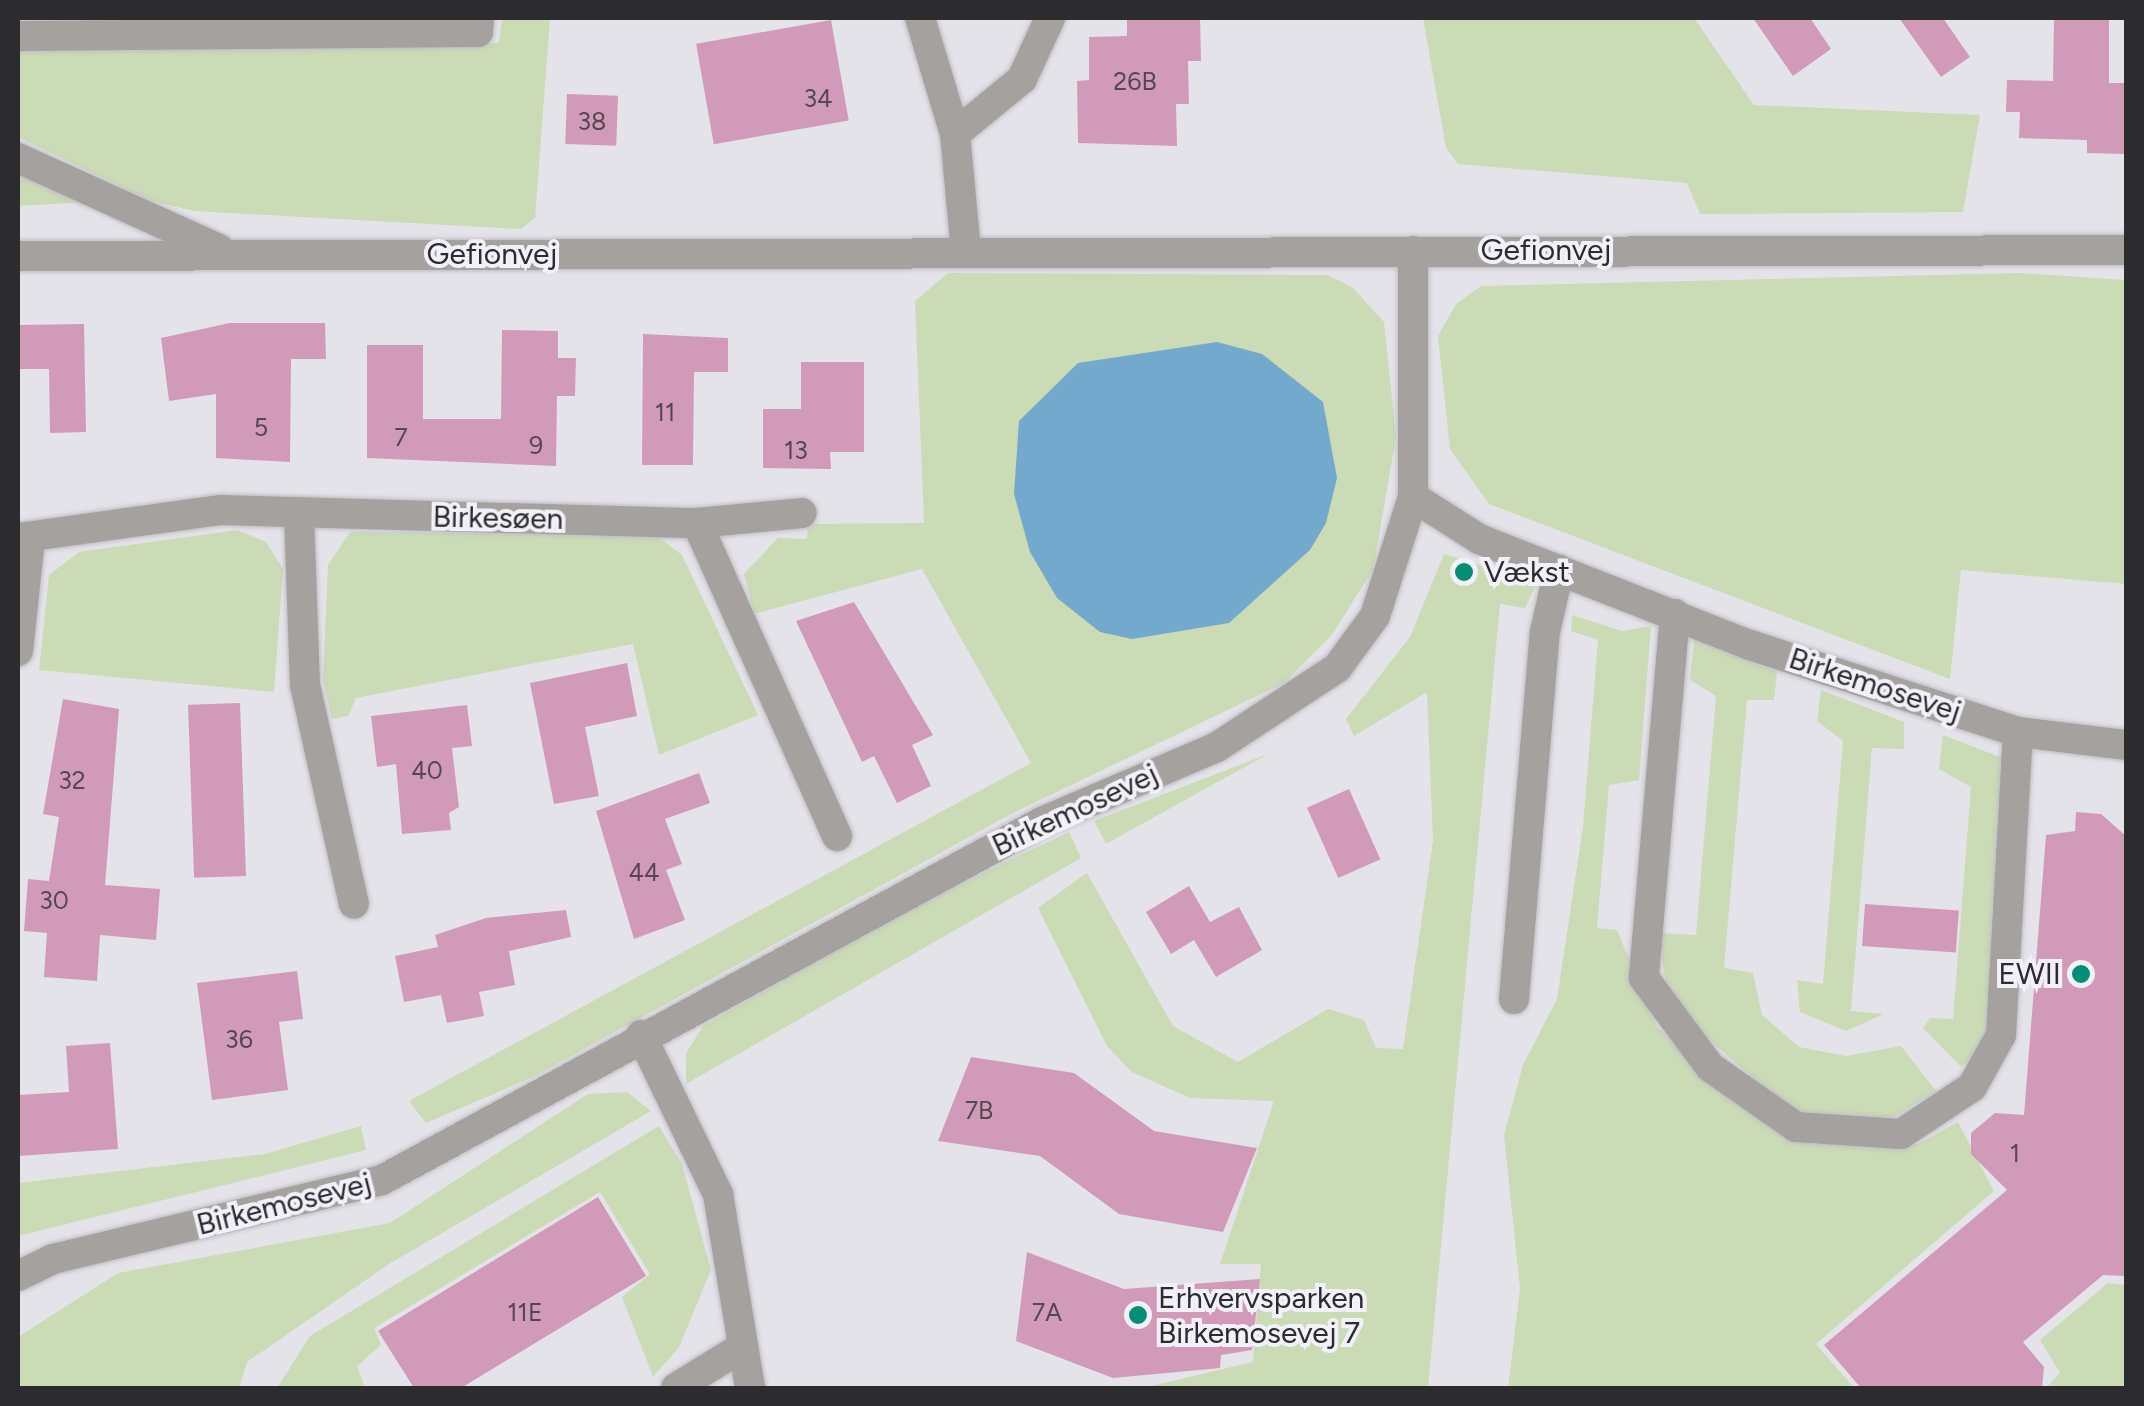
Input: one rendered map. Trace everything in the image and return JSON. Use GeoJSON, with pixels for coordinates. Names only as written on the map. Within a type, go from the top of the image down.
{"type":"FeatureCollection","features":[{"type":"Feature","properties":{"kind":"street"},"geometry":{"type":"LineString","coordinates":[[18,36],[87,26],[478,32],[479,18]]}},
{"type":"Feature","properties":{"kind":"street"},"geometry":{"type":"LineString","coordinates":[[920,18],[955,134],[966,252]]}},
{"type":"Feature","properties":{"kind":"street"},"geometry":{"type":"LineString","coordinates":[[955,134],[1022,79],[1050,18]]}},
{"type":"Feature","properties":{"kind":"street"},"geometry":{"type":"LineString","coordinates":[[18,158],[230,254]]}},
{"type":"Feature","properties":{"kind":"street","name":"Gefionvej"},"geometry":{"type":"LineString","coordinates":[[18,256],[2126,250]]}},
{"type":"Feature","properties":{"kind":"street","name":"Birkemosevej"},"geometry":{"type":"LineString","coordinates":[[18,1276],[53,1259],[360,1190],[1042,822],[1275,712],[1337,668],[1375,616],[1414,497],[1413,251]]}},
{"type":"Feature","properties":{"kind":"street","name":"Birkemosevej"},"geometry":{"type":"LineString","coordinates":[[1414,497],[1478,538],[1675,614],[2018,732],[2126,746]]}},
{"type":"Feature","properties":{"kind":"street","name":"Birkesøen"},"geometry":{"type":"LineString","coordinates":[[18,651],[24,538],[221,510],[697,523],[802,513]]}},
{"type":"Feature","properties":{"kind":"street"},"geometry":{"type":"LineString","coordinates":[[299,514],[305,685],[354,904]]}},
{"type":"Feature","properties":{"kind":"street"},"geometry":{"type":"LineString","coordinates":[[697,523],[837,836]]}},
{"type":"Feature","properties":{"kind":"street"},"geometry":{"type":"LineString","coordinates":[[1514,999],[1545,632],[1559,570]]}},
{"type":"Feature","properties":{"kind":"street"},"geometry":{"type":"LineString","coordinates":[[1675,614],[1644,978],[1710,1067],[1796,1126],[1901,1134],[1972,1087],[2001,1035],[2018,732]]}},
{"type":"Feature","properties":{"kind":"street"},"geometry":{"type":"LineString","coordinates":[[641,1035],[708,1162],[750,1388]]}},
{"type":"Feature","properties":{"kind":"street"},"geometry":{"type":"LineString","coordinates":[[676,1388],[742,1347]]}},
{"type":"Feature","properties":{"kind":"green space"},"geometry":{"type":"Polygon","coordinates":[[[502,18],[550,18],[535,218],[521,229],[194,211],[151,201],[18,137],[18,45],[499,43],[502,18]]]}},
{"type":"Feature","properties":{"kind":"green space"},"geometry":{"type":"Polygon","coordinates":[[[1423,18],[1694,18],[1754,105],[1980,115],[1963,212],[1700,214],[1687,183],[1458,164],[1446,148],[1423,18]]]}},
{"type":"Feature","properties":{"kind":"green space"},"geometry":{"type":"Polygon","coordinates":[[[18,170],[91,202],[18,206],[18,170]]]}},
{"type":"Feature","properties":{"kind":"green space"},"geometry":{"type":"Polygon","coordinates":[[[948,273],[1328,275],[1353,288],[1384,322],[1396,437],[1373,570],[1331,636],[1284,683],[1011,814],[533,1077],[426,1123],[409,1101],[1031,763],[922,569],[754,614],[744,574],[778,538],[807,539],[808,524],[924,523],[915,301],[948,273]]]}},
{"type":"Feature","properties":{"kind":"green space"},"geometry":{"type":"Polygon","coordinates":[[[2020,273],[2126,280],[2126,584],[1961,570],[1950,679],[1489,504],[1450,449],[1438,336],[1456,304],[1481,286],[2020,273]]]}},
{"type":"Feature","properties":{"kind":"green space"},"geometry":{"type":"Polygon","coordinates":[[[237,530],[266,542],[283,569],[274,692],[39,670],[49,575],[79,552],[237,530]]]}},
{"type":"Feature","properties":{"kind":"green space"},"geometry":{"type":"Polygon","coordinates":[[[350,532],[654,534],[682,555],[758,715],[659,755],[633,644],[356,698],[348,716],[332,719],[323,680],[328,565],[350,532]]]}},
{"type":"Feature","properties":{"kind":"green space"},"geometry":{"type":"Polygon","coordinates":[[[1444,554],[1537,583],[1525,608],[1500,604],[1428,1388],[1143,1388],[1253,1362],[1261,1264],[1220,1264],[1274,1101],[1190,1098],[1132,1072],[1107,1046],[1038,908],[1087,873],[1173,1026],[1238,1062],[1328,1009],[1364,1020],[1376,1048],[1403,1049],[1433,841],[1427,692],[1354,736],[1346,719],[1410,637],[1444,554]]]}},
{"type":"Feature","properties":{"kind":"green space"},"geometry":{"type":"Polygon","coordinates":[[[1572,615],[1622,631],[1651,626],[1639,780],[1609,785],[1597,928],[1617,930],[1657,1027],[1776,1131],[1813,1144],[1918,1144],[1958,1122],[1994,1191],[1816,1344],[1854,1388],[1508,1388],[1520,1289],[1504,1135],[1523,1065],[1557,999],[1583,827],[1598,640],[1571,631],[1572,615]]]}},
{"type":"Feature","properties":{"kind":"green space"},"geometry":{"type":"Polygon","coordinates":[[[1694,640],[1777,672],[1774,700],[1747,700],[1724,968],[1753,973],[1762,1015],[1799,1047],[1846,1056],[1901,1046],[1936,1091],[1896,1116],[1841,1122],[1792,1112],[1688,1021],[1666,984],[1658,933],[1696,935],[1716,696],[1690,680],[1694,640]]]}},
{"type":"Feature","properties":{"kind":"green space"},"geometry":{"type":"Polygon","coordinates":[[[1821,690],[1904,722],[1904,749],[1872,748],[1851,1011],[1884,1014],[1846,1031],[1800,1012],[1797,980],[1823,984],[1843,741],[1817,721],[1821,690]]]}},
{"type":"Feature","properties":{"kind":"green space"},"geometry":{"type":"Polygon","coordinates":[[[1943,735],[2005,759],[1986,1046],[1961,1067],[1923,1028],[1930,1018],[1953,1019],[1971,787],[1939,769],[1943,735]]]}},
{"type":"Feature","properties":{"kind":"green space"},"geometry":{"type":"Polygon","coordinates":[[[1268,754],[1106,844],[1094,821],[1268,754]]]}},
{"type":"Feature","properties":{"kind":"green space"},"geometry":{"type":"Polygon","coordinates":[[[1069,832],[1081,858],[686,1084],[686,1053],[703,1026],[900,912],[1069,832]]]}},
{"type":"Feature","properties":{"kind":"green space"},"geometry":{"type":"Polygon","coordinates":[[[627,1092],[651,1111],[389,1264],[247,1362],[239,1388],[18,1388],[18,1337],[118,1273],[390,1223],[588,1094],[627,1092]]]}},
{"type":"Feature","properties":{"kind":"green space"},"geometry":{"type":"Polygon","coordinates":[[[361,1126],[366,1150],[18,1236],[18,1183],[265,1154],[361,1126]]]}},
{"type":"Feature","properties":{"kind":"green space"},"geometry":{"type":"Polygon","coordinates":[[[659,1126],[682,1164],[711,1270],[679,1347],[653,1377],[622,1297],[650,1274],[600,1192],[374,1328],[381,1345],[357,1366],[365,1388],[277,1388],[310,1336],[659,1126]]]}},
{"type":"Feature","properties":{"kind":"green space"},"geometry":{"type":"Polygon","coordinates":[[[2108,1283],[2126,1285],[2126,1388],[2046,1388],[2060,1373],[2040,1340],[2108,1283]]]}},
{"type":"Feature","properties":{"kind":"water"},"geometry":{"type":"Polygon","coordinates":[[[1217,342],[1262,354],[1323,402],[1337,478],[1326,523],[1310,550],[1229,623],[1132,639],[1100,632],[1057,598],[1030,552],[1014,494],[1019,421],[1078,363],[1217,342]]]}},
{"type":"Feature","properties":{"kind":"building"},"geometry":{"type":"Polygon","coordinates":[[[1127,18],[1200,18],[1201,61],[1188,61],[1189,104],[1176,104],[1177,146],[1078,143],[1077,81],[1089,80],[1089,37],[1127,36],[1127,18]]]}},
{"type":"Feature","properties":{"kind":"building"},"geometry":{"type":"Polygon","coordinates":[[[1753,18],[1810,18],[1831,49],[1793,76],[1753,18]]]}},
{"type":"Feature","properties":{"kind":"building"},"geometry":{"type":"Polygon","coordinates":[[[1899,18],[1943,18],[1970,57],[1941,77],[1899,18]]]}},
{"type":"Feature","properties":{"kind":"building"},"geometry":{"type":"Polygon","coordinates":[[[2054,18],[2109,18],[2109,83],[2126,83],[2126,154],[2087,153],[2087,140],[2019,138],[2020,112],[2006,112],[2007,80],[2053,81],[2054,18]]]}},
{"type":"Feature","properties":{"kind":"building"},"geometry":{"type":"Polygon","coordinates":[[[831,20],[849,120],[714,144],[696,44],[831,20]]]}},
{"type":"Feature","properties":{"kind":"building"},"geometry":{"type":"Polygon","coordinates":[[[567,94],[618,96],[616,146],[565,144],[567,94]]]}},
{"type":"Feature","properties":{"kind":"building"},"geometry":{"type":"Polygon","coordinates":[[[230,323],[325,323],[326,359],[291,359],[290,462],[216,458],[216,394],[169,401],[161,338],[230,323]]]}},
{"type":"Feature","properties":{"kind":"building"},"geometry":{"type":"Polygon","coordinates":[[[84,324],[86,432],[50,433],[49,369],[18,369],[18,325],[84,324]]]}},
{"type":"Feature","properties":{"kind":"building"},"geometry":{"type":"Polygon","coordinates":[[[502,330],[558,331],[558,358],[576,358],[575,396],[557,396],[556,466],[367,458],[367,345],[423,345],[423,419],[501,419],[502,330]]]}},
{"type":"Feature","properties":{"kind":"building"},"geometry":{"type":"Polygon","coordinates":[[[643,334],[728,338],[728,372],[694,372],[693,465],[642,465],[643,334]]]}},
{"type":"Feature","properties":{"kind":"building"},"geometry":{"type":"Polygon","coordinates":[[[801,362],[864,362],[864,452],[830,452],[831,469],[763,468],[763,409],[801,409],[801,362]]]}},
{"type":"Feature","properties":{"kind":"building"},"geometry":{"type":"Polygon","coordinates":[[[854,602],[933,735],[912,745],[931,786],[897,803],[874,756],[862,762],[796,621],[854,602]]]}},
{"type":"Feature","properties":{"kind":"building"},"geometry":{"type":"Polygon","coordinates":[[[627,663],[637,716],[585,727],[599,796],[554,804],[530,683],[627,663]]]}},
{"type":"Feature","properties":{"kind":"building"},"geometry":{"type":"Polygon","coordinates":[[[63,699],[119,709],[105,885],[160,889],[156,940],[100,935],[97,981],[44,977],[47,933],[24,931],[28,879],[49,881],[59,817],[43,814],[63,699]]]}},
{"type":"Feature","properties":{"kind":"building"},"geometry":{"type":"Polygon","coordinates":[[[240,703],[246,876],[194,878],[188,705],[240,703]]]}},
{"type":"Feature","properties":{"kind":"building"},"geometry":{"type":"Polygon","coordinates":[[[467,705],[472,746],[452,748],[459,807],[449,813],[451,830],[402,834],[396,764],[377,767],[371,716],[467,705]]]}},
{"type":"Feature","properties":{"kind":"building"},"geometry":{"type":"Polygon","coordinates":[[[699,773],[710,803],[665,819],[682,864],[666,870],[685,920],[634,939],[596,811],[699,773]]]}},
{"type":"Feature","properties":{"kind":"building"},"geometry":{"type":"Polygon","coordinates":[[[1349,789],[1380,859],[1338,878],[1307,808],[1349,789]]]}},
{"type":"Feature","properties":{"kind":"building","name":"EWII"},"geometry":{"type":"Polygon","coordinates":[[[2076,812],[2101,814],[2126,836],[2126,1276],[2103,1275],[2023,1342],[2044,1367],[2042,1388],[1861,1388],[1824,1345],[2007,1190],[1971,1154],[1971,1133],[1995,1113],[2024,1115],[2046,835],[2075,831],[2076,812]]]}},
{"type":"Feature","properties":{"kind":"building"},"geometry":{"type":"Polygon","coordinates":[[[1189,886],[1210,922],[1239,907],[1262,950],[1216,977],[1194,940],[1171,954],[1146,912],[1189,886]]]}},
{"type":"Feature","properties":{"kind":"building"},"geometry":{"type":"Polygon","coordinates":[[[1865,904],[1959,911],[1956,952],[1862,946],[1865,904]]]}},
{"type":"Feature","properties":{"kind":"building"},"geometry":{"type":"Polygon","coordinates":[[[566,910],[571,937],[509,951],[515,985],[479,992],[484,1016],[447,1023],[441,995],[404,1002],[395,956],[438,947],[435,935],[486,918],[566,910]]]}},
{"type":"Feature","properties":{"kind":"building"},"geometry":{"type":"Polygon","coordinates":[[[297,971],[303,1019],[279,1022],[288,1090],[212,1100],[197,983],[297,971]]]}},
{"type":"Feature","properties":{"kind":"building"},"geometry":{"type":"Polygon","coordinates":[[[110,1043],[118,1149],[18,1156],[18,1095],[69,1092],[66,1046],[110,1043]]]}},
{"type":"Feature","properties":{"kind":"building"},"geometry":{"type":"Polygon","coordinates":[[[971,1057],[1074,1073],[1154,1131],[1257,1148],[1223,1232],[1119,1214],[1040,1156],[938,1141],[971,1057]]]}},
{"type":"Feature","properties":{"kind":"building"},"geometry":{"type":"Polygon","coordinates":[[[598,1197],[646,1276],[461,1388],[414,1388],[378,1331],[598,1197]]]}},
{"type":"Feature","properties":{"kind":"building","name":"Erhvervsparken Birkemosevej 7"},"geometry":{"type":"Polygon","coordinates":[[[1027,1252],[1124,1289],[1260,1279],[1252,1350],[1221,1355],[1220,1368],[1113,1378],[1016,1341],[1027,1252]]]}},
{"type":"Feature","properties":{"kind":"place","name":"Vækst"},"geometry":{"type":"Point","coordinates":[1464,572]}},
{"type":"Feature","properties":{"kind":"place","name":"EWII"},"geometry":{"type":"Point","coordinates":[2081,974]}},
{"type":"Feature","properties":{"kind":"place","name":"Erhvervsparken Birkemosevej 7"},"geometry":{"type":"Point","coordinates":[1138,1315]}}]}
